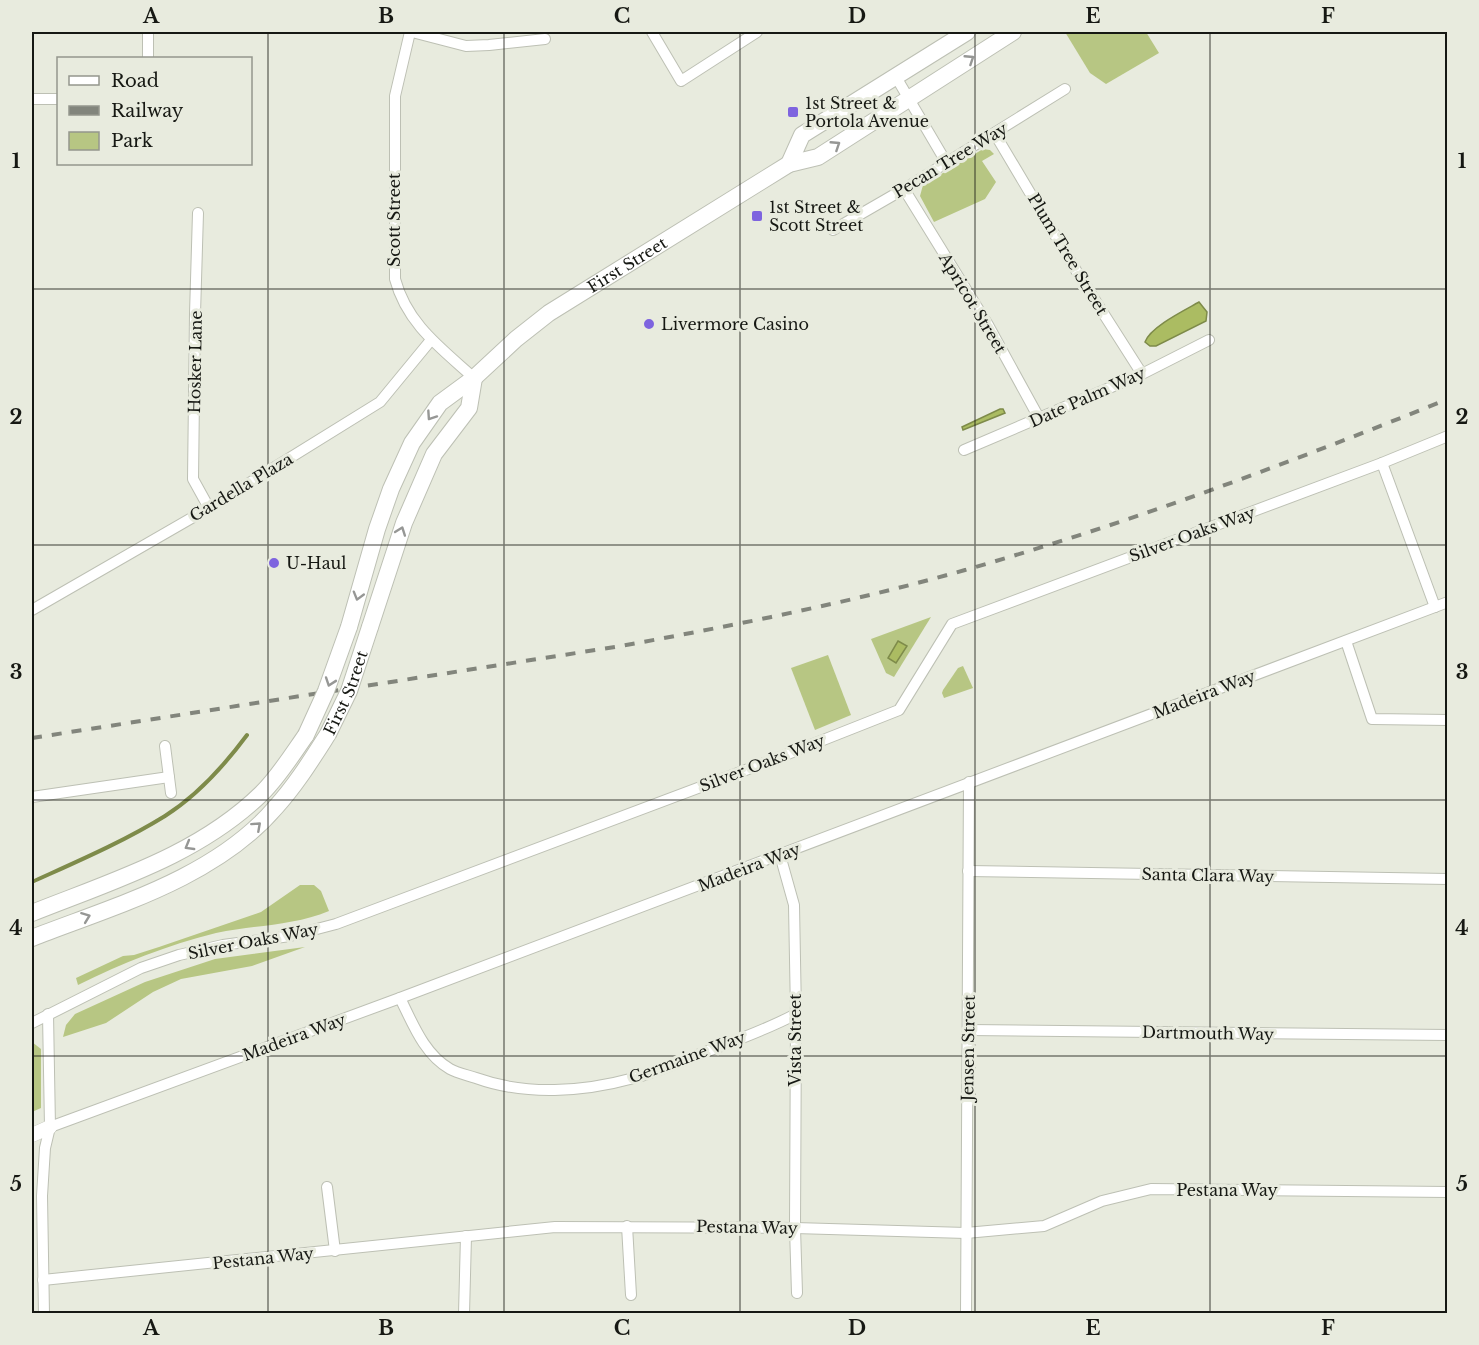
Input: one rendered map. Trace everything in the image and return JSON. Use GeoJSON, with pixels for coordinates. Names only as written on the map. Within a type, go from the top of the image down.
{"type":"FeatureCollection","features":[{"type":"Feature","properties":{"kind":"main road"},"geometry":{"type":"LineString","coordinates":[[789,164],[802,135],[967,32]]}},
{"type":"Feature","properties":{"kind":"main road","name":"First Street"},"geometry":{"type":"LineString","coordinates":[[32,913],[156,864],[186,848],[225,824],[261,794],[286,766],[306,735],[326,691],[349,627],[391,489],[412,444],[440,403],[474,378],[516,339],[549,313],[789,164],[818,157],[1013,32]]}},
{"type":"Feature","properties":{"kind":"main road","name":"First Street"},"geometry":{"type":"LineString","coordinates":[[32,938],[153,891],[202,866],[243,838],[274,810],[298,780],[328,734],[349,690],[404,523],[434,454],[469,408],[474,378]]}},
{"type":"Feature","properties":{"kind":"street"},"geometry":{"type":"LineString","coordinates":[[148,32],[148,57]]}},
{"type":"Feature","properties":{"kind":"street"},"geometry":{"type":"LineString","coordinates":[[411,32],[466,46],[544,39]]}},
{"type":"Feature","properties":{"kind":"street","name":"Scott Street"},"geometry":{"type":"LineString","coordinates":[[411,32],[395,96],[394,279],[399,297],[412,319],[431,340],[474,378]]}},
{"type":"Feature","properties":{"kind":"street"},"geometry":{"type":"LineString","coordinates":[[652,32],[681,81],[757,32]]}},
{"type":"Feature","properties":{"kind":"street"},"geometry":{"type":"LineString","coordinates":[[896,77],[946,162]]}},
{"type":"Feature","properties":{"kind":"street","name":"Pecan Tree Way"},"geometry":{"type":"LineString","coordinates":[[833,230],[995,134],[1065,89]]}},
{"type":"Feature","properties":{"kind":"street"},"geometry":{"type":"LineString","coordinates":[[32,99],[57,99]]}},
{"type":"Feature","properties":{"kind":"street","name":"Plum Tree Street"},"geometry":{"type":"LineString","coordinates":[[995,134],[1077,272],[1142,374]]}},
{"type":"Feature","properties":{"kind":"street","name":"Apricot Street"},"geometry":{"type":"LineString","coordinates":[[904,189],[988,325],[1039,418]]}},
{"type":"Feature","properties":{"kind":"street","name":"Hosker Lane"},"geometry":{"type":"LineString","coordinates":[[198,213],[193,479],[209,508]]}},
{"type":"Feature","properties":{"kind":"street","name":"Gardella Plaza"},"geometry":{"type":"LineString","coordinates":[[32,610],[209,508],[380,402],[431,340]]}},
{"type":"Feature","properties":{"kind":"street","name":"Date Palm Way"},"geometry":{"type":"LineString","coordinates":[[964,450],[1142,374],[1209,340]]}},
{"type":"Feature","properties":{"kind":"street","name":"Silver Oaks Way"},"geometry":{"type":"LineString","coordinates":[[32,1023],[141,968],[179,955],[223,945],[290,936],[336,924],[775,759],[898,710],[952,624],[1382,463],[1448,436]]}},
{"type":"Feature","properties":{"kind":"street"},"geometry":{"type":"LineString","coordinates":[[1382,463],[1435,607]]}},
{"type":"Feature","properties":{"kind":"street","name":"Madeira Way"},"geometry":{"type":"LineString","coordinates":[[50,1127],[400,998],[1448,602]]}},
{"type":"Feature","properties":{"kind":"street"},"geometry":{"type":"LineString","coordinates":[[1346,641],[1372,718],[1448,720]]}},
{"type":"Feature","properties":{"kind":"street"},"geometry":{"type":"LineString","coordinates":[[165,746],[171,793]]}},
{"type":"Feature","properties":{"kind":"street"},"geometry":{"type":"LineString","coordinates":[[32,797],[169,777]]}},
{"type":"Feature","properties":{"kind":"street","name":"Jensen Street"},"geometry":{"type":"LineString","coordinates":[[966,1314],[969,782]]}},
{"type":"Feature","properties":{"kind":"street","name":"Vista Street"},"geometry":{"type":"LineString","coordinates":[[780,855],[794,905],[797,1293]]}},
{"type":"Feature","properties":{"kind":"street","name":"Santa Clara Way"},"geometry":{"type":"LineString","coordinates":[[968,871],[1448,879]]}},
{"type":"Feature","properties":{"kind":"street","name":"Germaine Way"},"geometry":{"type":"LineString","coordinates":[[400,998],[418,1036],[434,1056],[450,1069],[493,1084],[529,1089],[562,1090],[635,1078],[770,1028],[796,1014]]}},
{"type":"Feature","properties":{"kind":"street"},"geometry":{"type":"LineString","coordinates":[[44,1314],[42,1196],[45,1148],[50,1127],[48,1014]]}},
{"type":"Feature","properties":{"kind":"street","name":"Dartmouth Way"},"geometry":{"type":"LineString","coordinates":[[968,1030],[1448,1035]]}},
{"type":"Feature","properties":{"kind":"street"},"geometry":{"type":"LineString","coordinates":[[32,1135],[50,1127]]}},
{"type":"Feature","properties":{"kind":"street"},"geometry":{"type":"LineString","coordinates":[[327,1186],[335,1251]]}},
{"type":"Feature","properties":{"kind":"street","name":"Pestana Way"},"geometry":{"type":"LineString","coordinates":[[43,1280],[555,1227],[795,1227],[966,1233],[1044,1226],[1102,1201],[1151,1189],[1448,1192]]}},
{"type":"Feature","properties":{"kind":"street"},"geometry":{"type":"LineString","coordinates":[[627,1226],[631,1295]]}},
{"type":"Feature","properties":{"kind":"street"},"geometry":{"type":"LineString","coordinates":[[464,1314],[466,1236]]}},
{"type":"Feature","properties":{"kind":"green space"},"geometry":{"type":"Polygon","coordinates":[[[1065,32],[1146,32],[1159,53],[1106,84],[1090,73],[1065,32]]]}},
{"type":"Feature","properties":{"kind":"green space"},"geometry":{"type":"Polygon","coordinates":[[[983,149],[990,150],[994,154],[982,161],[996,182],[985,199],[934,222],[920,196],[923,185],[983,149]]]}},
{"type":"Feature","properties":{"kind":"green space"},"geometry":{"type":"Polygon","coordinates":[[[931,617],[894,677],[886,673],[871,639],[931,617]]]}},
{"type":"Feature","properties":{"kind":"green space"},"geometry":{"type":"Polygon","coordinates":[[[828,655],[851,715],[815,730],[791,668],[828,655]]]}},
{"type":"Feature","properties":{"kind":"green space"},"geometry":{"type":"Polygon","coordinates":[[[963,666],[973,688],[944,698],[943,690],[958,668],[963,666]]]}},
{"type":"Feature","properties":{"kind":"green space"},"geometry":{"type":"Polygon","coordinates":[[[300,885],[314,885],[321,891],[329,911],[302,920],[230,930],[180,943],[111,969],[78,985],[76,978],[123,956],[134,955],[261,912],[300,885]]]}},
{"type":"Feature","properties":{"kind":"green space"},"geometry":{"type":"Polygon","coordinates":[[[305,947],[252,966],[181,979],[153,992],[106,1023],[63,1037],[66,1025],[75,1014],[145,982],[215,959],[305,947]]]}},
{"type":"Feature","properties":{"kind":"green space"},"geometry":{"type":"Polygon","coordinates":[[[32,1042],[41,1049],[41,1108],[32,1112],[32,1042]]]}},
{"type":"Feature","properties":{"kind":"shaded area"},"geometry":{"type":"Polygon","coordinates":[[[1199,302],[1207,312],[1206,321],[1156,346],[1150,346],[1145,342],[1148,336],[1161,325],[1199,302]]]}},
{"type":"Feature","properties":{"kind":"shaded area"},"geometry":{"type":"Polygon","coordinates":[[[1003,409],[1005,413],[963,430],[962,427],[1003,409]]]}},
{"type":"Feature","properties":{"kind":"shaded area"},"geometry":{"type":"Polygon","coordinates":[[[898,641],[907,646],[896,663],[888,658],[898,641]]]}},
{"type":"Feature","properties":{"kind":"waterway"},"geometry":{"type":"LineString","coordinates":[[32,882],[116,843],[177,808],[210,779],[247,735]]}},
{"type":"Feature","properties":{"kind":"railway"},"geometry":{"type":"LineString","coordinates":[[32,738],[621,646],[837,603],[1027,552],[1148,512],[1269,469],[1448,399]]}},
{"type":"Feature","properties":{"kind":"place","name":"1st Street & Portola Avenue"},"geometry":{"type":"Point","coordinates":[793,112]}},
{"type":"Feature","properties":{"kind":"place","name":"1st Street & Scott Street"},"geometry":{"type":"Point","coordinates":[757,216]}},
{"type":"Feature","properties":{"kind":"place","name":"Livermore Casino"},"geometry":{"type":"Point","coordinates":[649,324]}},
{"type":"Feature","properties":{"kind":"place","name":"U-Haul"},"geometry":{"type":"Point","coordinates":[274,563]}}]}
